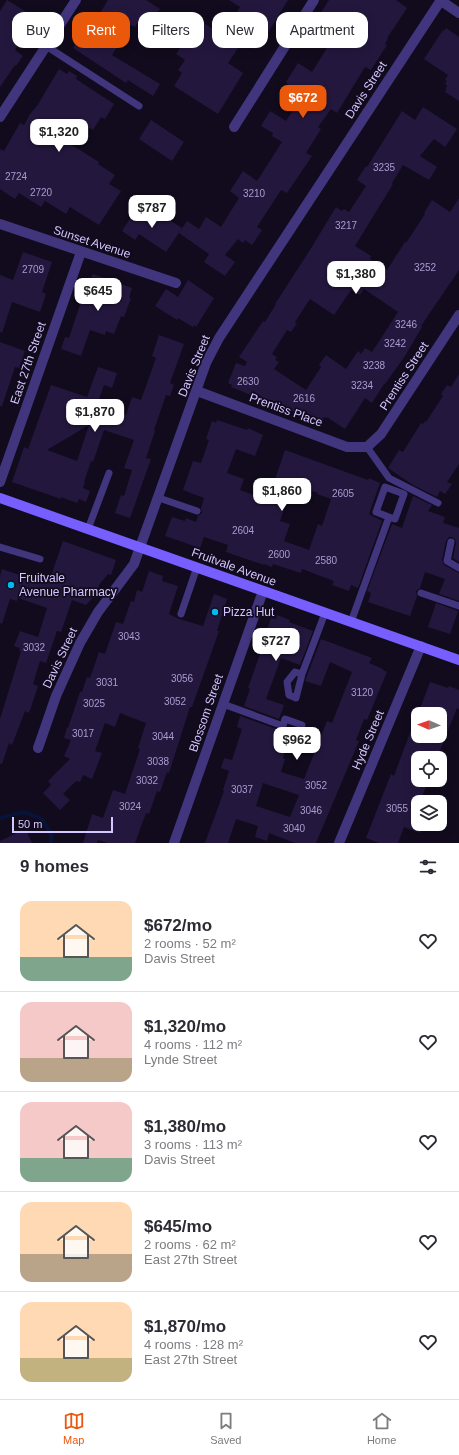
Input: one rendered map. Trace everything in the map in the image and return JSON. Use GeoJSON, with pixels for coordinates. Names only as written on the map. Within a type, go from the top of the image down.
{"type":"FeatureCollection","features":[{"type":"Feature","properties":{"kind":"main road","name":"Fruitvale Avenue"},"geometry":{"type":"LineString","coordinates":[[0,498],[459,660]]}},
{"type":"Feature","properties":{"kind":"street"},"geometry":{"type":"LineString","coordinates":[[64,18],[76,0]]}},
{"type":"Feature","properties":{"kind":"street"},"geometry":{"type":"LineString","coordinates":[[234,127],[314,0]]}},
{"type":"Feature","properties":{"kind":"street"},"geometry":{"type":"LineString","coordinates":[[440,0],[459,13]]}},
{"type":"Feature","properties":{"kind":"street","name":"Davis Street"},"geometry":{"type":"LineString","coordinates":[[38,748],[56,696],[80,643],[98,612],[134,564],[159,498],[206,363],[219,338],[440,0]]}},
{"type":"Feature","properties":{"kind":"street"},"geometry":{"type":"LineString","coordinates":[[0,117],[3,106],[45,48]]}},
{"type":"Feature","properties":{"kind":"street","name":"Sunset Avenue"},"geometry":{"type":"LineString","coordinates":[[0,224],[81,252],[176,282]]}},
{"type":"Feature","properties":{"kind":"street","name":"East 27th Street"},"geometry":{"type":"LineString","coordinates":[[0,482],[81,252]]}},
{"type":"Feature","properties":{"kind":"street","name":"Prentiss Street"},"geometry":{"type":"LineString","coordinates":[[367,447],[381,434],[459,315]]}},
{"type":"Feature","properties":{"kind":"street","name":"Prentiss Place"},"geometry":{"type":"LineString","coordinates":[[197,391],[347,447],[367,447]]}},
{"type":"Feature","properties":{"kind":"street","name":"Blossom Street"},"geometry":{"type":"LineString","coordinates":[[174,843],[263,591]]}},
{"type":"Feature","properties":{"kind":"street","name":"Hyde Street"},"geometry":{"type":"LineString","coordinates":[[339,843],[421,646]]}},
{"type":"Feature","properties":{"kind":"lane"},"geometry":{"type":"LineString","coordinates":[[49,48],[139,106]]}},
{"type":"Feature","properties":{"kind":"lane"},"geometry":{"type":"LineString","coordinates":[[367,447],[389,478],[438,503]]}},
{"type":"Feature","properties":{"kind":"lane"},"geometry":{"type":"LineString","coordinates":[[88,529],[108,473]]}},
{"type":"Feature","properties":{"kind":"lane"},"geometry":{"type":"LineString","coordinates":[[385,487],[404,494],[395,519],[389,517],[376,512],[385,487]]}},
{"type":"Feature","properties":{"kind":"lane"},"geometry":{"type":"LineString","coordinates":[[159,498],[196,511]]}},
{"type":"Feature","properties":{"kind":"lane"},"geometry":{"type":"LineString","coordinates":[[351,622],[389,517]]}},
{"type":"Feature","properties":{"kind":"lane"},"geometry":{"type":"LineString","coordinates":[[451,542],[447,561],[459,568]]}},
{"type":"Feature","properties":{"kind":"lane"},"geometry":{"type":"LineString","coordinates":[[0,547],[40,559]]}},
{"type":"Feature","properties":{"kind":"lane"},"geometry":{"type":"LineString","coordinates":[[181,614],[197,567]]}},
{"type":"Feature","properties":{"kind":"lane"},"geometry":{"type":"LineString","coordinates":[[421,593],[459,606]]}},
{"type":"Feature","properties":{"kind":"lane"},"geometry":{"type":"LineString","coordinates":[[302,674],[325,613]]}},
{"type":"Feature","properties":{"kind":"lane"},"geometry":{"type":"LineString","coordinates":[[223,704],[283,726]]}},
{"type":"Feature","properties":{"kind":"building"},"geometry":{"type":"Polygon","coordinates":[[[7,0],[26,12],[12,12],[12,48],[16,48],[15,50],[23,56],[0,87],[0,11],[7,0]]]}},
{"type":"Feature","properties":{"kind":"building"},"geometry":{"type":"Polygon","coordinates":[[[108,0],[146,0],[160,9],[158,12],[138,12],[138,22],[135,27],[131,25],[130,27],[130,12],[101,12],[108,0]]]}},
{"type":"Feature","properties":{"kind":"building"},"geometry":{"type":"Polygon","coordinates":[[[229,0],[288,0],[281,12],[276,12],[276,20],[268,33],[268,12],[237,12],[240,7],[229,0]]]}},
{"type":"Feature","properties":{"kind":"building"},"geometry":{"type":"Polygon","coordinates":[[[329,0],[396,0],[407,8],[387,38],[385,44],[387,45],[371,70],[365,67],[337,113],[331,109],[318,127],[321,129],[306,153],[312,156],[287,193],[281,190],[257,227],[262,230],[252,245],[245,240],[243,243],[238,239],[225,255],[235,262],[225,276],[204,262],[209,254],[179,233],[187,221],[199,229],[206,217],[221,227],[239,198],[230,191],[243,171],[257,181],[282,142],[272,136],[273,133],[261,126],[270,111],[286,121],[302,96],[287,86],[288,84],[286,82],[298,63],[312,72],[327,48],[368,48],[368,12],[321,12],[329,0]]]}},
{"type":"Feature","properties":{"kind":"building"},"geometry":{"type":"Polygon","coordinates":[[[204,23],[212,28],[212,48],[238,48],[228,63],[243,73],[218,114],[174,86],[182,73],[178,70],[185,60],[176,54],[180,48],[204,48],[204,23]]]}},
{"type":"Feature","properties":{"kind":"building"},"geometry":{"type":"Polygon","coordinates":[[[446,28],[459,37],[459,101],[445,92],[447,85],[445,84],[447,81],[445,80],[448,75],[424,59],[443,30],[444,31],[446,28]]]}},
{"type":"Feature","properties":{"kind":"building"},"geometry":{"type":"Polygon","coordinates":[[[73,48],[116,48],[112,55],[160,84],[153,96],[128,80],[126,83],[73,48]]]}},
{"type":"Feature","properties":{"kind":"building"},"geometry":{"type":"Polygon","coordinates":[[[59,69],[67,74],[69,71],[77,76],[76,79],[114,104],[105,119],[101,117],[93,130],[76,120],[64,140],[99,162],[98,164],[115,175],[109,184],[121,191],[99,225],[70,207],[66,214],[45,201],[41,207],[19,193],[15,199],[0,189],[0,149],[4,151],[20,123],[24,125],[59,69]]]}},
{"type":"Feature","properties":{"kind":"building"},"geometry":{"type":"Polygon","coordinates":[[[423,107],[457,129],[445,147],[434,139],[420,156],[437,167],[429,180],[403,165],[355,246],[371,256],[370,259],[387,270],[425,214],[424,213],[432,200],[450,212],[459,198],[459,270],[421,326],[422,327],[405,356],[372,403],[365,398],[345,429],[327,417],[324,417],[321,422],[306,412],[302,418],[286,407],[284,409],[276,404],[275,406],[253,391],[251,395],[231,387],[232,385],[228,383],[236,363],[245,366],[247,362],[239,357],[263,321],[265,322],[336,207],[342,211],[344,209],[349,212],[366,186],[357,180],[366,166],[367,167],[402,111],[415,120],[423,107]],[[364,289],[360,295],[351,290],[334,315],[310,299],[295,322],[297,323],[291,332],[287,330],[272,354],[277,357],[275,360],[279,362],[274,369],[306,390],[321,367],[319,365],[326,355],[346,369],[358,351],[361,354],[365,348],[372,352],[398,312],[364,289]]]}},
{"type":"Feature","properties":{"kind":"building"},"geometry":{"type":"Polygon","coordinates":[[[151,120],[184,142],[172,161],[139,139],[151,120]]]}},
{"type":"Feature","properties":{"kind":"building"},"geometry":{"type":"Polygon","coordinates":[[[138,206],[164,222],[166,218],[182,228],[166,252],[139,234],[135,240],[122,231],[138,206]]]}},
{"type":"Feature","properties":{"kind":"building"},"geometry":{"type":"Polygon","coordinates":[[[23,252],[52,262],[42,292],[46,294],[40,312],[12,302],[2,333],[0,332],[0,275],[13,280],[23,252]]]}},
{"type":"Feature","properties":{"kind":"building"},"geometry":{"type":"Polygon","coordinates":[[[93,274],[132,288],[129,298],[131,298],[124,317],[121,316],[114,334],[106,331],[105,335],[90,330],[81,356],[61,349],[65,337],[69,338],[89,277],[91,278],[93,274]]]}},
{"type":"Feature","properties":{"kind":"building"},"geometry":{"type":"Polygon","coordinates":[[[188,280],[214,298],[196,327],[194,325],[193,327],[178,318],[177,320],[155,306],[166,289],[178,297],[188,280]]]}},
{"type":"Feature","properties":{"kind":"building"},"geometry":{"type":"Polygon","coordinates":[[[159,335],[184,344],[170,383],[174,385],[170,396],[166,395],[154,430],[155,431],[146,458],[151,459],[130,518],[115,513],[121,495],[124,496],[132,470],[124,468],[134,440],[104,430],[93,462],[91,461],[84,482],[83,488],[90,491],[86,502],[79,499],[77,503],[61,497],[61,499],[12,482],[24,447],[28,449],[51,385],[87,397],[98,367],[117,373],[112,388],[104,385],[97,405],[126,415],[132,397],[141,400],[156,358],[152,356],[159,335]],[[89,425],[47,450],[77,461],[89,425]]]}},
{"type":"Feature","properties":{"kind":"building"},"geometry":{"type":"Polygon","coordinates":[[[0,342],[25,351],[19,368],[15,367],[2,406],[0,406],[0,342]]]}},
{"type":"Feature","properties":{"kind":"building"},"geometry":{"type":"Polygon","coordinates":[[[459,374],[459,464],[447,482],[452,484],[445,494],[440,491],[437,497],[413,485],[388,468],[399,450],[403,452],[421,423],[423,424],[425,421],[426,422],[443,396],[441,394],[447,385],[451,387],[459,374]]]}},
{"type":"Feature","properties":{"kind":"building"},"geometry":{"type":"Polygon","coordinates":[[[217,420],[247,430],[248,428],[263,435],[255,456],[236,449],[227,473],[244,479],[240,490],[268,500],[285,450],[380,483],[369,514],[382,521],[358,588],[351,585],[349,591],[332,585],[334,581],[302,569],[301,573],[273,564],[272,567],[264,565],[226,552],[228,545],[204,537],[200,548],[165,536],[172,517],[185,521],[186,518],[196,522],[198,516],[202,513],[201,508],[204,498],[183,490],[193,461],[201,463],[209,440],[206,439],[212,421],[216,423],[217,420]],[[290,483],[280,521],[290,524],[284,541],[309,550],[318,524],[322,526],[331,499],[317,494],[318,493],[290,483]]]}},
{"type":"Feature","properties":{"kind":"building"},"geometry":{"type":"Polygon","coordinates":[[[413,496],[432,505],[428,511],[445,517],[443,523],[459,528],[459,562],[453,558],[456,543],[455,539],[452,537],[449,537],[446,541],[442,560],[444,565],[459,573],[459,601],[439,594],[445,579],[425,572],[420,588],[416,591],[417,596],[410,616],[368,602],[371,593],[367,591],[392,524],[402,528],[413,496]]]}},
{"type":"Feature","properties":{"kind":"building"},"geometry":{"type":"Polygon","coordinates":[[[63,541],[116,560],[111,575],[108,574],[99,585],[96,594],[86,605],[72,600],[61,632],[57,631],[46,663],[40,661],[33,684],[38,686],[29,713],[25,711],[12,745],[9,743],[2,764],[0,764],[0,719],[21,651],[19,651],[20,648],[14,646],[20,631],[38,637],[47,608],[18,598],[17,601],[10,599],[2,624],[0,623],[0,576],[2,569],[39,582],[41,576],[50,579],[63,541]]]}},
{"type":"Feature","properties":{"kind":"building"},"geometry":{"type":"Polygon","coordinates":[[[149,571],[163,576],[162,581],[178,586],[169,614],[179,619],[203,626],[214,594],[227,599],[217,631],[219,631],[192,707],[190,707],[169,773],[167,772],[160,792],[157,791],[149,814],[146,813],[135,843],[108,843],[98,840],[97,843],[83,843],[92,814],[103,818],[113,790],[125,794],[140,749],[138,748],[146,723],[120,713],[115,727],[105,723],[95,751],[102,753],[92,779],[83,775],[80,782],[76,781],[63,794],[70,800],[60,810],[43,793],[51,785],[48,781],[70,759],[64,756],[71,740],[64,738],[80,692],[82,692],[87,677],[90,678],[99,652],[105,654],[116,622],[123,624],[131,601],[134,602],[137,590],[142,592],[149,571]]]}},
{"type":"Feature","properties":{"kind":"building"},"geometry":{"type":"Polygon","coordinates":[[[436,603],[458,611],[450,634],[428,627],[436,603]]]}},
{"type":"Feature","properties":{"kind":"building"},"geometry":{"type":"Polygon","coordinates":[[[277,615],[290,620],[289,622],[313,631],[300,665],[281,658],[266,699],[284,705],[279,719],[244,706],[250,689],[248,688],[271,618],[276,619],[277,615]]]}},
{"type":"Feature","properties":{"kind":"building"},"geometry":{"type":"Polygon","coordinates":[[[321,639],[372,658],[369,663],[387,672],[367,720],[364,719],[356,740],[359,741],[316,843],[295,843],[269,833],[267,841],[255,837],[258,826],[236,819],[228,843],[205,843],[224,791],[223,790],[229,771],[221,768],[224,758],[232,760],[242,729],[237,727],[240,716],[276,729],[274,734],[276,737],[273,745],[286,749],[281,772],[304,779],[327,721],[332,723],[352,672],[330,662],[321,686],[305,681],[321,639]],[[263,783],[256,806],[290,817],[299,795],[263,783]]]}},
{"type":"Feature","properties":{"kind":"building"},"geometry":{"type":"Polygon","coordinates":[[[430,682],[459,690],[459,709],[457,708],[447,733],[447,707],[421,707],[430,682]]]}},
{"type":"Feature","properties":{"kind":"building"},"geometry":{"type":"Polygon","coordinates":[[[411,730],[411,743],[443,743],[440,751],[411,751],[411,787],[426,787],[423,795],[411,795],[411,830],[404,827],[398,843],[379,843],[366,838],[391,774],[394,776],[411,730]]]}},
{"type":"Feature","properties":{"kind":"building"},"geometry":{"type":"Polygon","coordinates":[[[23,830],[24,832],[26,830],[32,843],[0,843],[0,841],[23,830]]]}},
{"type":"Feature","properties":{"kind":"waterway"},"geometry":{"type":"LineString","coordinates":[[0,818],[24,812],[42,819],[51,834],[51,843]]}},
{"type":"Feature","properties":{"kind":"place","name":"Fruitvale Avenue Pharmacy"},"geometry":{"type":"Point","coordinates":[11,585]}},
{"type":"Feature","properties":{"kind":"place","name":"Pizza Hut"},"geometry":{"type":"Point","coordinates":[215,612]}}]}
